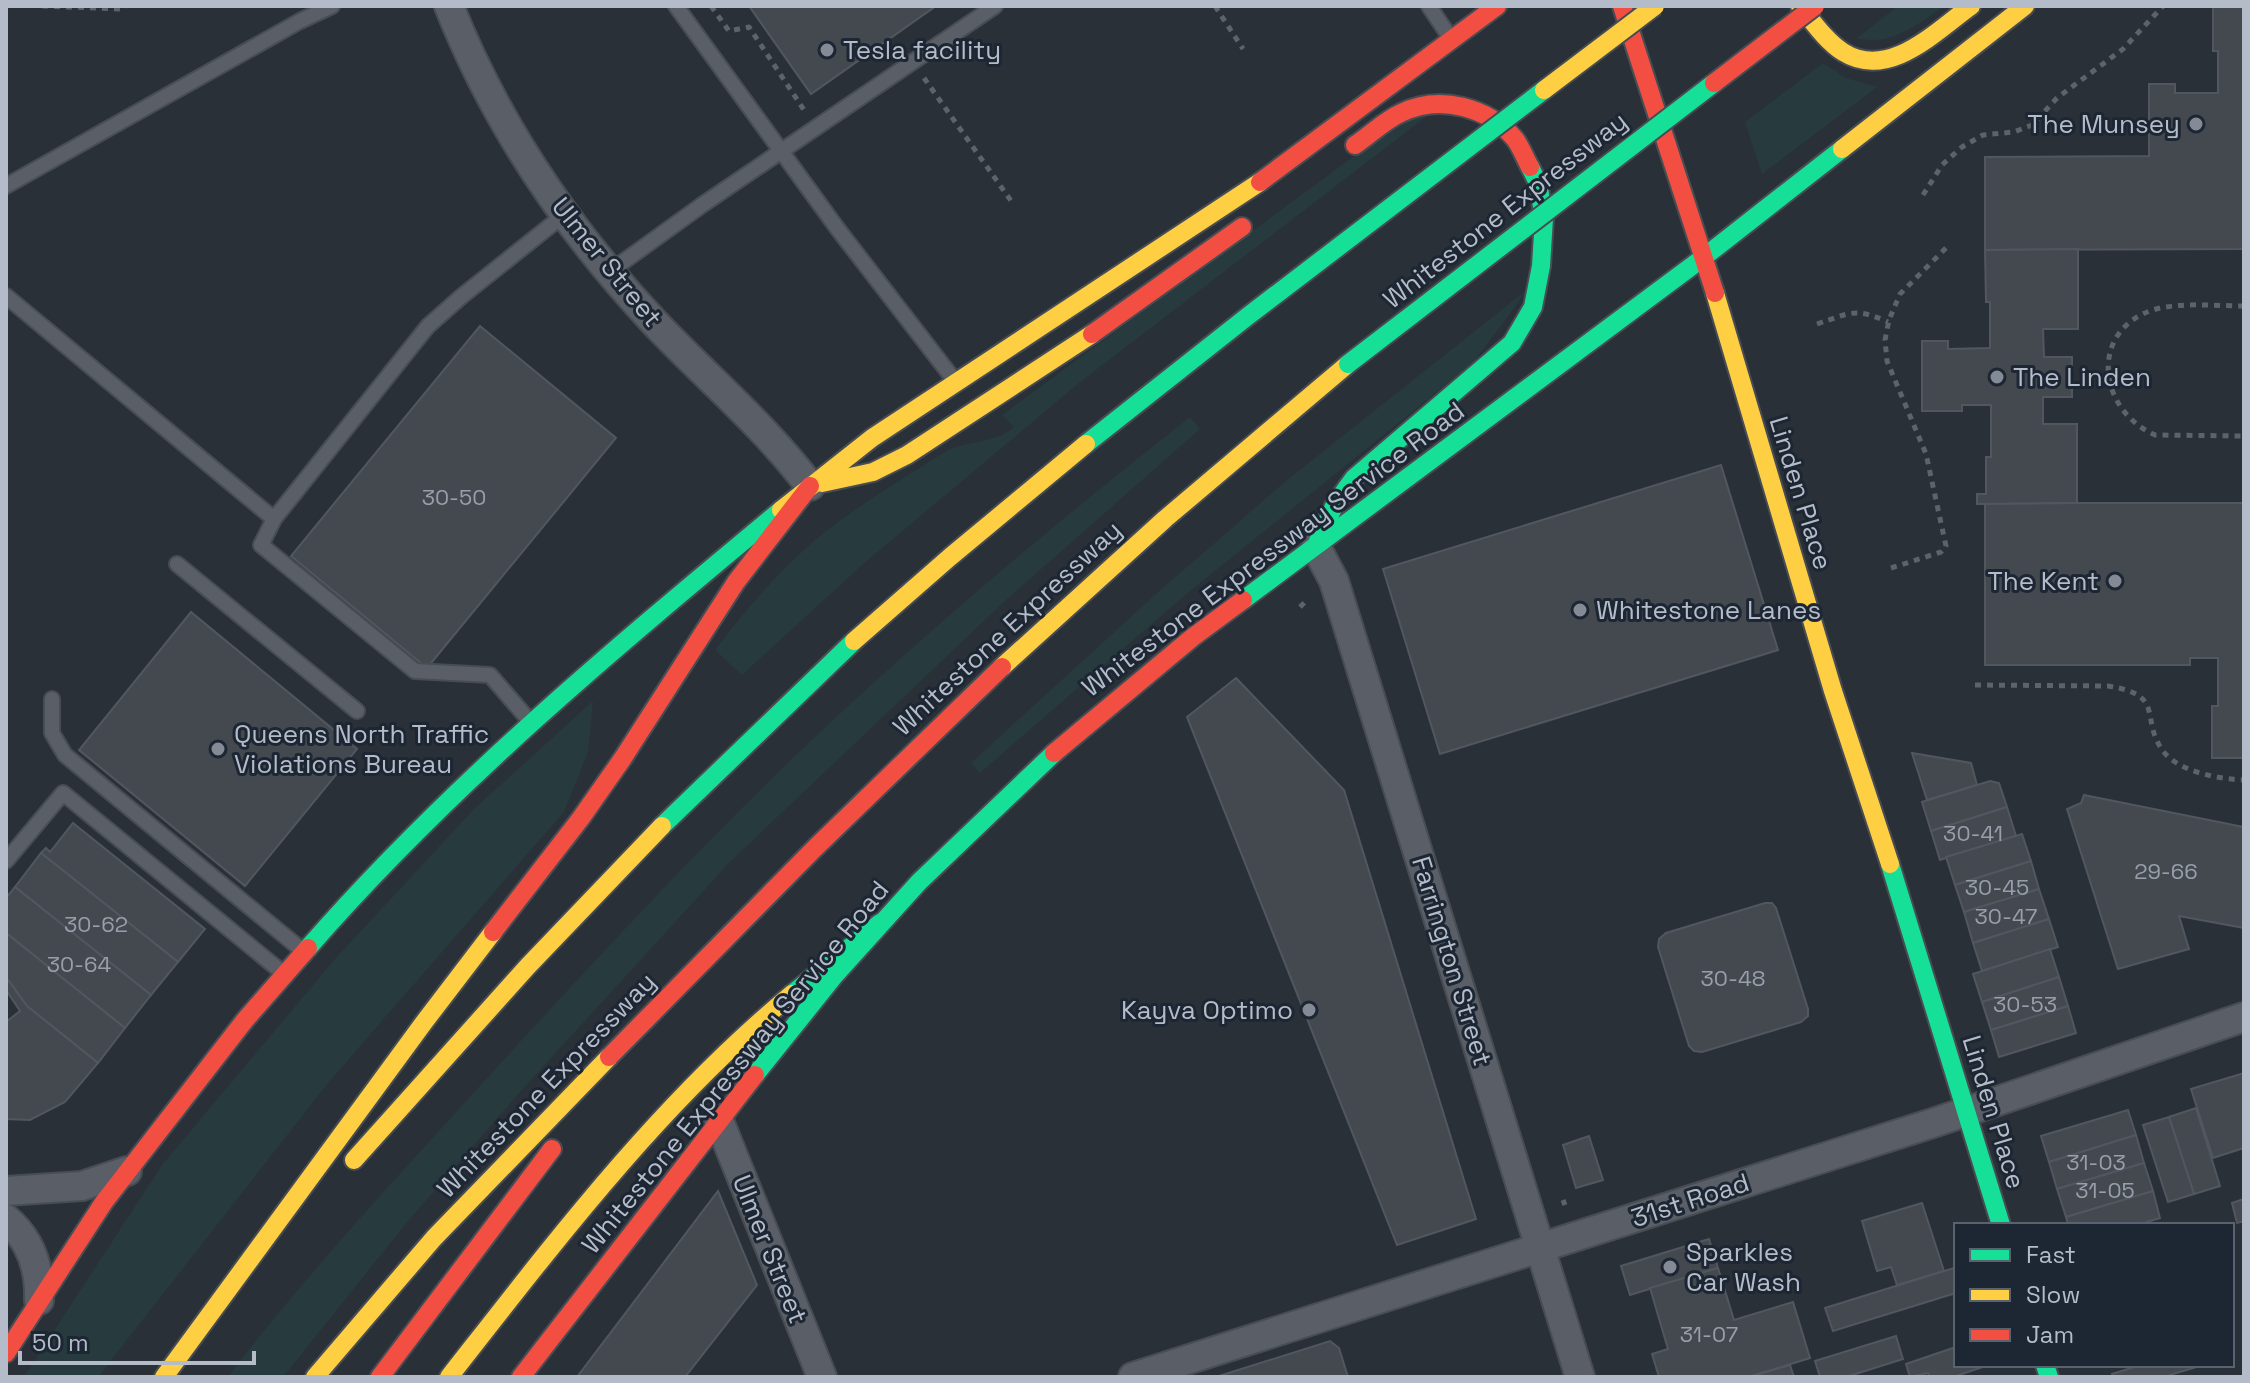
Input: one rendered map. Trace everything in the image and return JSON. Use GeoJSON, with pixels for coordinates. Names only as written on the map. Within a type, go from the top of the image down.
{"type":"FeatureCollection","features":[{"type":"Feature","properties":{"kind":"main road"},"geometry":{"type":"LineString","coordinates":[[6,1353],[86,1228],[128,1170],[207,1067],[303,951],[415,832],[531,722],[810,486],[872,438],[1146,260],[1252,187],[1497,6]]}},
{"type":"Feature","properties":{"kind":"main road","name":"Linden Place"},"geometry":{"type":"LineString","coordinates":[[1622,6],[1704,257],[1833,691],[1882,838],[2000,1223]]}},
{"type":"Feature","properties":{"kind":"main road"},"geometry":{"type":"LineString","coordinates":[[346,1169],[519,976],[617,873],[767,722],[854,641],[997,516],[1156,387],[1655,6]]}},
{"type":"Feature","properties":{"kind":"main road"},"geometry":{"type":"LineString","coordinates":[[1800,6],[1834,46],[1851,57],[1871,62],[1905,54],[1971,6]]}},
{"type":"Feature","properties":{"kind":"main road","name":"Whitestone Expressway"},"geometry":{"type":"LineString","coordinates":[[315,1377],[471,1199],[747,914],[868,792],[1036,634],[1166,517],[1348,364],[1815,6]]}},
{"type":"Feature","properties":{"kind":"main road","name":"Whitestone Expressway Service Road"},"geometry":{"type":"LineString","coordinates":[[521,1377],[719,1121],[880,923],[987,815],[1088,722],[1193,637],[1704,257],[2025,6]]}},
{"type":"Feature","properties":{"kind":"main road"},"geometry":{"type":"LineString","coordinates":[[1316,547],[1335,504],[1354,478],[1482,371],[1518,335],[1533,307],[1543,248],[1541,194],[1529,161],[1508,132],[1479,111],[1448,104],[1412,109],[1386,122],[1337,158]]}},
{"type":"Feature","properties":{"kind":"main road"},"geometry":{"type":"LineString","coordinates":[[166,1377],[425,1021],[581,818],[630,748],[736,582],[810,486],[873,472],[907,455],[1050,363],[1255,217]]}},
{"type":"Feature","properties":{"kind":"main road"},"geometry":{"type":"LineString","coordinates":[[380,1377],[571,1124],[747,914]]}},
{"type":"Feature","properties":{"kind":"main road"},"geometry":{"type":"LineString","coordinates":[[449,1377],[577,1218],[702,1079],[766,1016],[880,923]]}},
{"type":"Feature","properties":{"kind":"main road"},"geometry":{"type":"LineString","coordinates":[[166,1377],[300,1221]]}},
{"type":"Feature","properties":{"kind":"street","name":"Ulmer Street"},"geometry":{"type":"LineString","coordinates":[[449,6],[493,103],[565,214],[609,272],[657,325],[770,437],[810,486]]}},
{"type":"Feature","properties":{"kind":"street","name":"Farrington Street"},"geometry":{"type":"LineString","coordinates":[[1316,547],[1334,581],[1580,1377]]}},
{"type":"Feature","properties":{"kind":"street","name":"31st Road"},"geometry":{"type":"LineString","coordinates":[[1133,1377],[1966,1112],[2244,1017]]}},
{"type":"Feature","properties":{"kind":"street","name":"Ulmer Street"},"geometry":{"type":"LineString","coordinates":[[719,1121],[822,1377]]}},
{"type":"Feature","properties":{"kind":"street"},"geometry":{"type":"LineString","coordinates":[[6,1191],[82,1186],[128,1170]]}},
{"type":"Feature","properties":{"kind":"street"},"geometry":{"type":"LineString","coordinates":[[6,1219],[31,1250],[38,1276],[39,1300]]}},
{"type":"Feature","properties":{"kind":"lane"},"geometry":{"type":"LineString","coordinates":[[6,186],[332,6]]}},
{"type":"Feature","properties":{"kind":"lane"},"geometry":{"type":"LineString","coordinates":[[676,6],[837,228],[956,382]]}},
{"type":"Feature","properties":{"kind":"lane"},"geometry":{"type":"LineString","coordinates":[[609,272],[995,6]]}},
{"type":"Feature","properties":{"kind":"lane"},"geometry":{"type":"LineString","coordinates":[[1429,6],[1452,40]]}},
{"type":"Feature","properties":{"kind":"lane"},"geometry":{"type":"LineString","coordinates":[[531,722],[490,675],[415,671],[261,545],[274,519],[428,326],[565,214]]}},
{"type":"Feature","properties":{"kind":"lane"},"geometry":{"type":"LineString","coordinates":[[6,296],[274,519]]}},
{"type":"Feature","properties":{"kind":"lane"},"geometry":{"type":"LineString","coordinates":[[177,564],[357,711]]}},
{"type":"Feature","properties":{"kind":"lane"},"geometry":{"type":"LineString","coordinates":[[52,699],[52,733],[65,755],[303,951]]}},
{"type":"Feature","properties":{"kind":"lane"},"geometry":{"type":"LineString","coordinates":[[6,861],[63,793],[284,974]]}},
{"type":"Feature","properties":{"kind":"path"},"geometry":{"type":"LineString","coordinates":[[42,6],[121,9],[126,6]]}},
{"type":"Feature","properties":{"kind":"path"},"geometry":{"type":"LineString","coordinates":[[711,6],[729,31],[749,27],[805,110]]}},
{"type":"Feature","properties":{"kind":"path"},"geometry":{"type":"LineString","coordinates":[[1215,6],[1243,49]]}},
{"type":"Feature","properties":{"kind":"path"},"geometry":{"type":"LineString","coordinates":[[1923,195],[1942,165],[1962,147],[1983,135],[2014,132],[2032,125],[2057,98],[2123,49],[2163,6]]}},
{"type":"Feature","properties":{"kind":"path"},"geometry":{"type":"LineString","coordinates":[[913,62],[1014,205]]}},
{"type":"Feature","properties":{"kind":"path"},"geometry":{"type":"LineString","coordinates":[[1891,568],[1941,552],[1946,546],[1926,454],[1887,361],[1885,340],[1888,322],[1900,294],[1949,245]]}},
{"type":"Feature","properties":{"kind":"path"},"geometry":{"type":"LineString","coordinates":[[2244,306],[2183,306],[2155,310],[2120,331],[2109,358],[2108,374],[2117,405],[2142,430],[2155,435],[2244,436]]}},
{"type":"Feature","properties":{"kind":"path"},"geometry":{"type":"LineString","coordinates":[[1817,324],[1854,312],[1866,312],[1888,322]]}},
{"type":"Feature","properties":{"kind":"path"},"geometry":{"type":"LineString","coordinates":[[1300,607],[1306,601]]}},
{"type":"Feature","properties":{"kind":"path"},"geometry":{"type":"LineString","coordinates":[[1975,685],[2123,688],[2144,699],[2149,706],[2158,743],[2165,754],[2183,765],[2217,778],[2244,780]]}},
{"type":"Feature","properties":{"kind":"green space"},"geometry":{"type":"Polygon","coordinates":[[[1898,6],[1945,6],[1893,37],[1857,38],[1898,6]]]}},
{"type":"Feature","properties":{"kind":"green space"},"geometry":{"type":"Polygon","coordinates":[[[1823,63],[1846,78],[1877,87],[1762,174],[1745,122],[1823,63]]]}},
{"type":"Feature","properties":{"kind":"green space"},"geometry":{"type":"Polygon","coordinates":[[[1431,113],[1079,383],[862,565],[742,675],[715,650],[775,579],[831,528],[948,450],[1007,432],[1014,427],[1002,415],[1399,123],[1431,113]]]}},
{"type":"Feature","properties":{"kind":"green space"},"geometry":{"type":"Polygon","coordinates":[[[1528,289],[1473,363],[1184,596],[980,773],[971,763],[1157,593],[1287,480],[1528,289]]]}},
{"type":"Feature","properties":{"kind":"green space"},"geometry":{"type":"Polygon","coordinates":[[[1190,417],[1200,429],[1006,600],[730,862],[519,1093],[404,1226],[283,1377],[228,1377],[319,1265],[382,1194],[609,946],[743,807],[921,640],[1190,417]]]}},
{"type":"Feature","properties":{"kind":"green space"},"geometry":{"type":"Polygon","coordinates":[[[593,701],[588,752],[564,812],[328,1083],[98,1377],[24,1377],[162,1165],[335,959],[474,809],[593,701]]]}},
{"type":"Feature","properties":{"kind":"building","name":"Tesla facility"},"geometry":{"type":"Polygon","coordinates":[[[749,6],[936,6],[811,94],[749,6]]]}},
{"type":"Feature","properties":{"kind":"building","name":"The Munsey"},"geometry":{"type":"Polygon","coordinates":[[[2213,6],[2244,6],[2244,249],[1985,250],[1985,157],[2149,156],[2149,84],[2175,84],[2175,93],[2218,93],[2218,51],[2213,51],[2213,6]]]}},
{"type":"Feature","properties":{"kind":"building","name":"The Linden"},"geometry":{"type":"Polygon","coordinates":[[[2078,249],[2078,329],[2043,329],[2044,357],[2072,357],[2072,397],[2043,397],[2043,424],[2077,424],[2077,503],[1977,504],[1977,494],[1986,494],[1986,457],[1991,457],[1991,405],[1962,405],[1962,411],[1922,411],[1922,341],[1948,341],[1948,349],[1990,348],[1985,250],[2078,249]]]}},
{"type":"Feature","properties":{"kind":"building"},"geometry":{"type":"Polygon","coordinates":[[[480,326],[616,438],[427,668],[291,556],[480,326]]]}},
{"type":"Feature","properties":{"kind":"building","name":"Whitestone Lanes"},"geometry":{"type":"Polygon","coordinates":[[[1721,465],[1778,650],[1440,754],[1383,569],[1721,465]]]}},
{"type":"Feature","properties":{"kind":"building","name":"The Kent"},"geometry":{"type":"Polygon","coordinates":[[[2244,503],[2244,758],[2212,758],[2212,706],[2218,706],[2218,658],[2190,658],[2190,665],[1985,665],[1985,504],[2244,503]]]}},
{"type":"Feature","properties":{"kind":"building","name":"Queens North Traffic Violations Bureau"},"geometry":{"type":"Polygon","coordinates":[[[191,612],[357,749],[245,886],[79,750],[191,612]]]}},
{"type":"Feature","properties":{"kind":"building"},"geometry":{"type":"Polygon","coordinates":[[[1236,678],[1344,790],[1476,1219],[1397,1245],[1187,717],[1236,678]]]}},
{"type":"Feature","properties":{"kind":"building"},"geometry":{"type":"Polygon","coordinates":[[[1912,753],[1971,763],[1977,785],[1927,800],[1912,753]]]}},
{"type":"Feature","properties":{"kind":"building"},"geometry":{"type":"Polygon","coordinates":[[[1990,781],[1999,783],[2007,807],[1931,831],[1922,802],[1990,781]]]}},
{"type":"Feature","properties":{"kind":"building"},"geometry":{"type":"Polygon","coordinates":[[[2084,795],[2244,827],[2244,928],[2179,916],[2189,949],[2118,969],[2067,809],[2081,803],[2084,795]]]}},
{"type":"Feature","properties":{"kind":"building"},"geometry":{"type":"Polygon","coordinates":[[[2007,807],[2016,836],[1940,860],[1931,831],[2007,807]]]}},
{"type":"Feature","properties":{"kind":"building"},"geometry":{"type":"Polygon","coordinates":[[[73,823],[205,929],[178,962],[41,853],[46,848],[50,852],[73,823]]]}},
{"type":"Feature","properties":{"kind":"building"},"geometry":{"type":"Polygon","coordinates":[[[2022,834],[2031,861],[1955,885],[1946,857],[2022,834]]]}},
{"type":"Feature","properties":{"kind":"building"},"geometry":{"type":"Polygon","coordinates":[[[41,853],[178,962],[151,995],[15,887],[41,853]]]}},
{"type":"Feature","properties":{"kind":"building"},"geometry":{"type":"Polygon","coordinates":[[[2031,861],[2039,889],[1964,912],[1955,885],[2031,861]]]}},
{"type":"Feature","properties":{"kind":"building"},"geometry":{"type":"Polygon","coordinates":[[[15,887],[151,995],[125,1028],[6,933],[6,898],[15,887]]]}},
{"type":"Feature","properties":{"kind":"building"},"geometry":{"type":"Polygon","coordinates":[[[2039,889],[2049,919],[1973,943],[1964,912],[2039,889]]]}},
{"type":"Feature","properties":{"kind":"building"},"geometry":{"type":"Polygon","coordinates":[[[1772,903],[1776,908],[1808,1016],[1801,1022],[1702,1052],[1694,1051],[1689,1046],[1658,947],[1659,939],[1666,933],[1772,903]]]}},
{"type":"Feature","properties":{"kind":"building"},"geometry":{"type":"Polygon","coordinates":[[[2049,919],[2058,947],[1982,971],[1973,943],[2049,919]]]}},
{"type":"Feature","properties":{"kind":"building"},"geometry":{"type":"Polygon","coordinates":[[[6,933],[125,1028],[98,1063],[27,1006],[6,977],[6,933]]]}},
{"type":"Feature","properties":{"kind":"building"},"geometry":{"type":"Polygon","coordinates":[[[2050,949],[2059,977],[1982,1002],[1973,974],[2050,949]]]}},
{"type":"Feature","properties":{"kind":"building"},"geometry":{"type":"Polygon","coordinates":[[[6,977],[27,1006],[98,1063],[65,1102],[30,1120],[6,1119],[6,1022],[20,1011],[6,990],[6,977]]]}},
{"type":"Feature","properties":{"kind":"building"},"geometry":{"type":"Polygon","coordinates":[[[2059,977],[2068,1006],[1991,1030],[1982,1002],[2059,977]]]}},
{"type":"Feature","properties":{"kind":"building"},"geometry":{"type":"Polygon","coordinates":[[[2068,1006],[2076,1033],[1999,1057],[1991,1030],[2068,1006]]]}},
{"type":"Feature","properties":{"kind":"building"},"geometry":{"type":"Polygon","coordinates":[[[2244,1073],[2244,1148],[2213,1158],[2191,1089],[2244,1073]]]}},
{"type":"Feature","properties":{"kind":"building"},"geometry":{"type":"Polygon","coordinates":[[[2196,1108],[2220,1186],[2194,1194],[2169,1117],[2196,1108]]]}},
{"type":"Feature","properties":{"kind":"building"},"geometry":{"type":"Polygon","coordinates":[[[2128,1110],[2136,1135],[2049,1162],[2041,1136],[2128,1110]]]}},
{"type":"Feature","properties":{"kind":"building"},"geometry":{"type":"Polygon","coordinates":[[[2169,1117],[2194,1194],[2168,1202],[2143,1125],[2169,1117]]]}},
{"type":"Feature","properties":{"kind":"building"},"geometry":{"type":"Polygon","coordinates":[[[2136,1135],[2144,1163],[2057,1189],[2049,1162],[2136,1135]]]}},
{"type":"Feature","properties":{"kind":"building"},"geometry":{"type":"Polygon","coordinates":[[[1589,1136],[1603,1180],[1576,1188],[1563,1145],[1589,1136]]]}},
{"type":"Feature","properties":{"kind":"building"},"geometry":{"type":"Polygon","coordinates":[[[2144,1163],[2153,1191],[2066,1217],[2057,1189],[2144,1163]]]}},
{"type":"Feature","properties":{"kind":"building"},"geometry":{"type":"Polygon","coordinates":[[[718,1191],[757,1285],[685,1377],[577,1377],[718,1191]]]}},
{"type":"Feature","properties":{"kind":"building"},"geometry":{"type":"Polygon","coordinates":[[[2153,1191],[2160,1218],[2144,1223],[2068,1223],[2066,1217],[2153,1191]]]}},
{"type":"Feature","properties":{"kind":"building"},"geometry":{"type":"Polygon","coordinates":[[[2244,1199],[2244,1221],[2237,1223],[2232,1203],[2244,1199]]]}},
{"type":"Feature","properties":{"kind":"building"},"geometry":{"type":"Polygon","coordinates":[[[1922,1203],[1944,1271],[1897,1285],[1891,1267],[1877,1271],[1862,1221],[1922,1203]]]}},
{"type":"Feature","properties":{"kind":"building","name":"Sparkles Car Wash"},"geometry":{"type":"Polygon","coordinates":[[[1709,1239],[1718,1268],[1630,1295],[1621,1266],[1709,1239]]]}},
{"type":"Feature","properties":{"kind":"building"},"geometry":{"type":"Polygon","coordinates":[[[1718,1268],[1734,1320],[1793,1302],[1810,1358],[1749,1377],[1659,1377],[1652,1354],[1668,1349],[1650,1288],[1718,1268]]]}},
{"type":"Feature","properties":{"kind":"building"},"geometry":{"type":"Polygon","coordinates":[[[1954,1268],[1954,1294],[1833,1331],[1825,1308],[1954,1268]]]}},
{"type":"Feature","properties":{"kind":"building"},"geometry":{"type":"Polygon","coordinates":[[[1896,1336],[1903,1359],[1846,1377],[1820,1377],[1815,1361],[1896,1336]]]}},
{"type":"Feature","properties":{"kind":"building"},"geometry":{"type":"Polygon","coordinates":[[[1330,1341],[1339,1348],[1348,1377],[1216,1377],[1330,1341]]]}},
{"type":"Feature","properties":{"kind":"building"},"geometry":{"type":"Polygon","coordinates":[[[1954,1348],[1954,1367],[1983,1367],[1953,1377],[1930,1377],[1928,1373],[1910,1377],[1906,1364],[1954,1348]]]}},
{"type":"Feature","properties":{"kind":"building"},"geometry":{"type":"Polygon","coordinates":[[[1790,1365],[1794,1377],[1749,1377],[1790,1365]]]}},
{"type":"Feature","properties":{"kind":"building"},"geometry":{"type":"Polygon","coordinates":[[[2135,1367],[2197,1367],[2163,1377],[2113,1377],[2112,1374],[2135,1367]]]}},
{"type":"Feature","properties":{"kind":"traffic: fast"},"geometry":{"type":"LineString","coordinates":[[1348,364],[1714,83]]}},
{"type":"Feature","properties":{"kind":"traffic: fast"},"geometry":{"type":"LineString","coordinates":[[1086,444],[1544,90]]}},
{"type":"Feature","properties":{"kind":"traffic: fast"},"geometry":{"type":"LineString","coordinates":[[1243,600],[1704,257],[1842,149]]}},
{"type":"Feature","properties":{"kind":"traffic: fast"},"geometry":{"type":"LineString","coordinates":[[1318,541],[1335,504],[1354,478],[1512,343],[1533,307],[1541,266],[1544,218],[1538,183],[1530,167]]}},
{"type":"Feature","properties":{"kind":"traffic: fast"},"geometry":{"type":"LineString","coordinates":[[308,948],[362,888],[476,774],[596,666],[781,510]]}},
{"type":"Feature","properties":{"kind":"traffic: fast"},"geometry":{"type":"LineString","coordinates":[[662,826],[854,641]]}},
{"type":"Feature","properties":{"kind":"traffic: fast"},"geometry":{"type":"LineString","coordinates":[[755,1075],[835,975],[919,882],[1054,753]]}},
{"type":"Feature","properties":{"kind":"traffic: fast"},"geometry":{"type":"LineString","coordinates":[[1890,864],[2000,1223]]}},
{"type":"Feature","properties":{"kind":"traffic: fast"},"geometry":{"type":"LineString","coordinates":[[792,994],[880,923]]}},
{"type":"Feature","properties":{"kind":"traffic: fast"},"geometry":{"type":"LineString","coordinates":[[2046,1367],[2049,1377]]}},
{"type":"Feature","properties":{"kind":"traffic: slow"},"geometry":{"type":"LineString","coordinates":[[1544,90],[1655,6]]}},
{"type":"Feature","properties":{"kind":"traffic: slow"},"geometry":{"type":"LineString","coordinates":[[1800,6],[1837,48],[1860,59],[1877,61],[1911,49],[1971,6]]}},
{"type":"Feature","properties":{"kind":"traffic: slow"},"geometry":{"type":"LineString","coordinates":[[1842,149],[2025,6]]}},
{"type":"Feature","properties":{"kind":"traffic: slow"},"geometry":{"type":"LineString","coordinates":[[781,510],[872,438],[1260,182]]}},
{"type":"Feature","properties":{"kind":"traffic: slow"},"geometry":{"type":"LineString","coordinates":[[1715,293],[1833,691],[1890,864]]}},
{"type":"Feature","properties":{"kind":"traffic: slow"},"geometry":{"type":"LineString","coordinates":[[822,483],[873,472],[907,455],[1092,334]]}},
{"type":"Feature","properties":{"kind":"traffic: slow"},"geometry":{"type":"LineString","coordinates":[[1002,667],[1165,519],[1348,364]]}},
{"type":"Feature","properties":{"kind":"traffic: slow"},"geometry":{"type":"LineString","coordinates":[[854,641],[1086,444]]}},
{"type":"Feature","properties":{"kind":"traffic: slow"},"geometry":{"type":"LineString","coordinates":[[354,1160],[528,966],[662,826]]}},
{"type":"Feature","properties":{"kind":"traffic: slow"},"geometry":{"type":"LineString","coordinates":[[164,1377],[493,932]]}},
{"type":"Feature","properties":{"kind":"traffic: slow"},"geometry":{"type":"LineString","coordinates":[[449,1377],[610,1176],[697,1081],[792,994]]}},
{"type":"Feature","properties":{"kind":"traffic: slow"},"geometry":{"type":"LineString","coordinates":[[315,1377],[434,1238],[609,1057]]}},
{"type":"Feature","properties":{"kind":"traffic: jam"},"geometry":{"type":"LineString","coordinates":[[1260,182],[1497,6]]}},
{"type":"Feature","properties":{"kind":"traffic: jam"},"geometry":{"type":"LineString","coordinates":[[1622,6],[1715,293]]}},
{"type":"Feature","properties":{"kind":"traffic: jam"},"geometry":{"type":"LineString","coordinates":[[1714,83],[1815,6]]}},
{"type":"Feature","properties":{"kind":"traffic: jam"},"geometry":{"type":"LineString","coordinates":[[1355,145],[1401,113],[1416,107],[1447,104],[1477,112],[1504,128],[1517,142],[1530,167]]}},
{"type":"Feature","properties":{"kind":"traffic: jam"},"geometry":{"type":"LineString","coordinates":[[1092,334],[1242,227]]}},
{"type":"Feature","properties":{"kind":"traffic: jam"},"geometry":{"type":"LineString","coordinates":[[493,932],[581,818],[736,582],[810,486]]}},
{"type":"Feature","properties":{"kind":"traffic: jam"},"geometry":{"type":"LineString","coordinates":[[1054,753],[1193,637],[1243,600]]}},
{"type":"Feature","properties":{"kind":"traffic: jam"},"geometry":{"type":"LineString","coordinates":[[609,1057],[815,848],[1002,667]]}},
{"type":"Feature","properties":{"kind":"traffic: jam"},"geometry":{"type":"LineString","coordinates":[[6,1353],[104,1202],[245,1020],[308,948]]}},
{"type":"Feature","properties":{"kind":"traffic: jam"},"geometry":{"type":"LineString","coordinates":[[521,1377],[755,1075]]}},
{"type":"Feature","properties":{"kind":"traffic: jam"},"geometry":{"type":"LineString","coordinates":[[380,1377],[552,1149]]}},
{"type":"Feature","properties":{"kind":"place","name":"Tesla facility"},"geometry":{"type":"Point","coordinates":[827,50]}},
{"type":"Feature","properties":{"kind":"place","name":"The Munsey"},"geometry":{"type":"Point","coordinates":[2196,124]}},
{"type":"Feature","properties":{"kind":"place","name":"The Linden"},"geometry":{"type":"Point","coordinates":[1997,377]}},
{"type":"Feature","properties":{"kind":"place","name":"The Kent"},"geometry":{"type":"Point","coordinates":[2115,581]}},
{"type":"Feature","properties":{"kind":"place","name":"Whitestone Lanes"},"geometry":{"type":"Point","coordinates":[1580,610]}},
{"type":"Feature","properties":{"kind":"place","name":"Queens North Traffic Violations Bureau"},"geometry":{"type":"Point","coordinates":[218,749]}},
{"type":"Feature","properties":{"kind":"place","name":"Kayva Optimo"},"geometry":{"type":"Point","coordinates":[1309,1010]}},
{"type":"Feature","properties":{"kind":"place","name":"Sparkles Car Wash"},"geometry":{"type":"Point","coordinates":[1670,1267]}}]}
